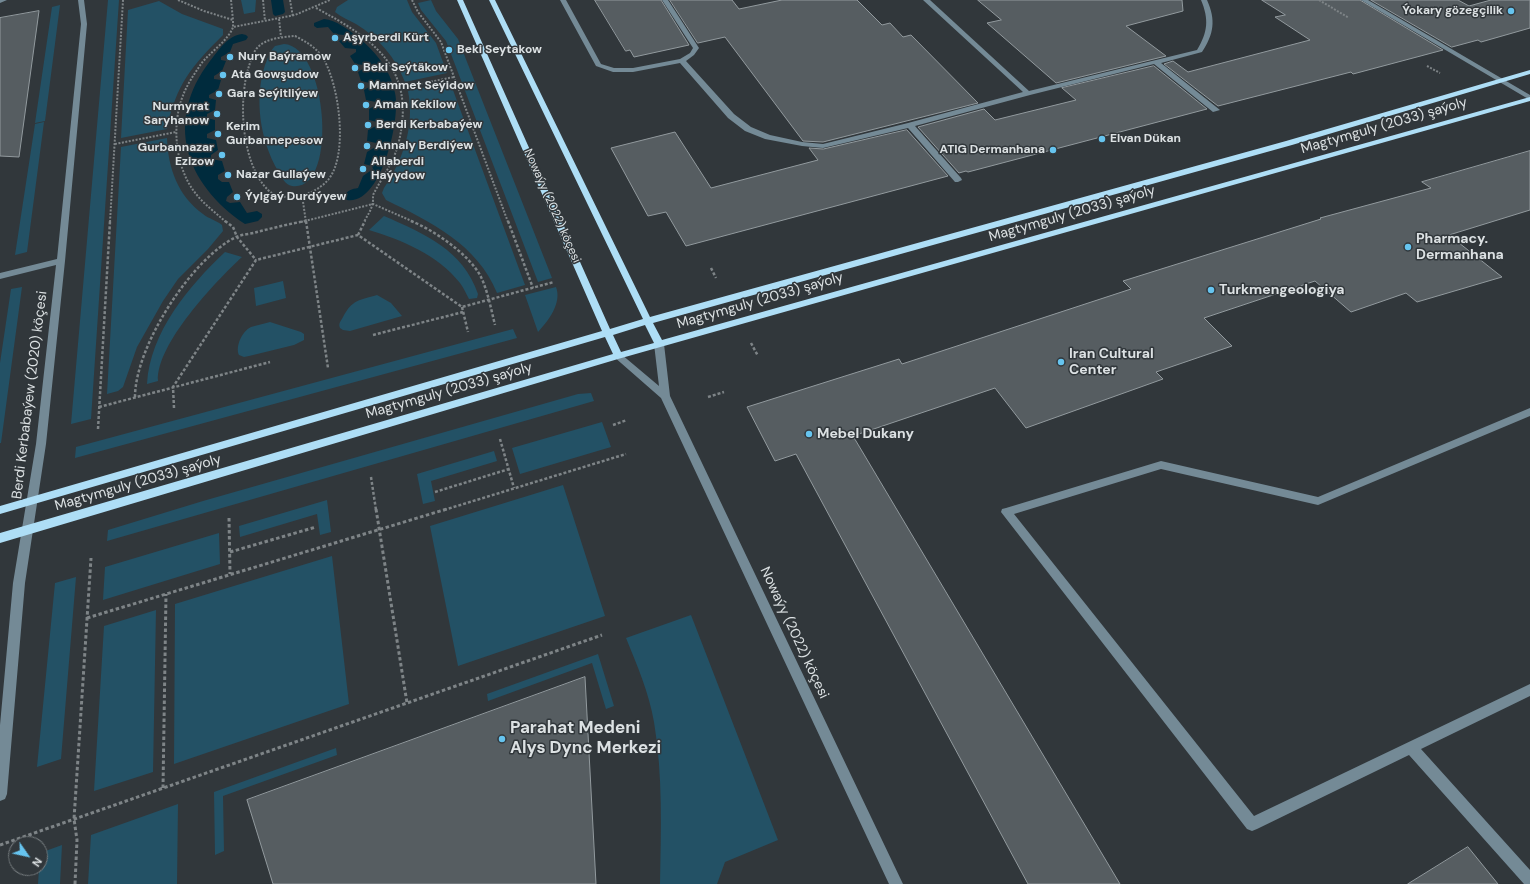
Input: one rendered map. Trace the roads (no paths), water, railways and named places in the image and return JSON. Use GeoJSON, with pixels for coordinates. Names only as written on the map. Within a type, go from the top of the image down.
{"type":"FeatureCollection","features":[{"type":"Feature","properties":{"kind":"main road","name":"Nowaýy (2022) köçesi"},"geometry":{"type":"LineString","coordinates":[[460,0],[618,356]]}},
{"type":"Feature","properties":{"kind":"main road","name":"Nowaýy (2022) köçesi"},"geometry":{"type":"LineString","coordinates":[[492,0],[659,344]]}},
{"type":"Feature","properties":{"kind":"main road","name":"Magtymguly (2033) şaýoly"},"geometry":{"type":"LineString","coordinates":[[0,510],[648,320],[1289,143],[1530,72]]}},
{"type":"Feature","properties":{"kind":"main road","name":"Magtymguly (2033) şaýoly"},"geometry":{"type":"LineString","coordinates":[[0,538],[659,344],[1530,99]]}},
{"type":"Feature","properties":{"kind":"street"},"geometry":{"type":"LineString","coordinates":[[0,1],[4,0]]}},
{"type":"Feature","properties":{"kind":"street","name":"Berdi Kerbabaýew (2020) köçesi"},"geometry":{"type":"LineString","coordinates":[[0,794],[19,583],[41,444],[61,261],[84,24],[81,0]]}},
{"type":"Feature","properties":{"kind":"street"},"geometry":{"type":"LineString","coordinates":[[563,0],[598,65],[613,70],[633,70],[682,60],[692,54],[696,48],[665,0]]}},
{"type":"Feature","properties":{"kind":"street"},"geometry":{"type":"LineString","coordinates":[[926,0],[1028,93]]}},
{"type":"Feature","properties":{"kind":"street"},"geometry":{"type":"LineString","coordinates":[[682,60],[731,116],[748,129],[768,137],[802,144],[824,146],[910,125],[1028,93],[1200,51],[1210,34],[1210,12],[1204,0]]}},
{"type":"Feature","properties":{"kind":"street"},"geometry":{"type":"LineString","coordinates":[[1364,0],[1530,99]]}},
{"type":"Feature","properties":{"kind":"street"},"geometry":{"type":"LineString","coordinates":[[1156,62],[1216,110]]}},
{"type":"Feature","properties":{"kind":"street"},"geometry":{"type":"LineString","coordinates":[[910,125],[958,180]]}},
{"type":"Feature","properties":{"kind":"street"},"geometry":{"type":"LineString","coordinates":[[0,276],[61,261]]}},
{"type":"Feature","properties":{"kind":"street","name":"Nowaýy (2022) köçesi"},"geometry":{"type":"LineString","coordinates":[[659,344],[665,396],[896,884]]}},
{"type":"Feature","properties":{"kind":"street","name":"Nowaýy (2022) köçesi"},"geometry":{"type":"LineString","coordinates":[[618,356],[665,396]]}},
{"type":"Feature","properties":{"kind":"street"},"geometry":{"type":"LineString","coordinates":[[1530,412],[1318,501],[1161,465],[1006,512],[1252,824],[1530,690]]}},
{"type":"Feature","properties":{"kind":"street"},"geometry":{"type":"LineString","coordinates":[[1411,748],[1530,880]]}},
{"type":"Feature","properties":{"kind":"place","name":"Ýokary gözegçilik"},"geometry":{"type":"Point","coordinates":[1511,11]}},
{"type":"Feature","properties":{"kind":"place","name":"Aşyrberdi Kürt"},"geometry":{"type":"Point","coordinates":[335,38]}},
{"type":"Feature","properties":{"kind":"place","name":"Beki Seytakow"},"geometry":{"type":"Point","coordinates":[449,50]}},
{"type":"Feature","properties":{"kind":"place","name":"Nury Baýramow"},"geometry":{"type":"Point","coordinates":[230,57]}},
{"type":"Feature","properties":{"kind":"place","name":"Beki Seýtäkow"},"geometry":{"type":"Point","coordinates":[355,68]}},
{"type":"Feature","properties":{"kind":"place","name":"Ata Gowşudow"},"geometry":{"type":"Point","coordinates":[223,75]}},
{"type":"Feature","properties":{"kind":"place","name":"Mammet Seýidow"},"geometry":{"type":"Point","coordinates":[361,86]}},
{"type":"Feature","properties":{"kind":"place","name":"Gara Seýitliýew"},"geometry":{"type":"Point","coordinates":[219,94]}},
{"type":"Feature","properties":{"kind":"place","name":"Aman Kekilow"},"geometry":{"type":"Point","coordinates":[366,105]}},
{"type":"Feature","properties":{"kind":"place","name":"Nurmyrat Saryhanow"},"geometry":{"type":"Point","coordinates":[217,114]}},
{"type":"Feature","properties":{"kind":"place","name":"Berdi Kerbabaýew"},"geometry":{"type":"Point","coordinates":[368,125]}},
{"type":"Feature","properties":{"kind":"place","name":"Kerim Gurbannepesow"},"geometry":{"type":"Point","coordinates":[218,134]}},
{"type":"Feature","properties":{"kind":"place","name":"Elvan Dükan"},"geometry":{"type":"Point","coordinates":[1102,139]}},
{"type":"Feature","properties":{"kind":"place","name":"Annaly Berdiýew"},"geometry":{"type":"Point","coordinates":[367,146]}},
{"type":"Feature","properties":{"kind":"place","name":"ATIG Dermanhana"},"geometry":{"type":"Point","coordinates":[1053,150]}},
{"type":"Feature","properties":{"kind":"place","name":"Gurbannazar Ezizow"},"geometry":{"type":"Point","coordinates":[222,155]}},
{"type":"Feature","properties":{"kind":"place","name":"Allaberdi Haýydow"},"geometry":{"type":"Point","coordinates":[363,169]}},
{"type":"Feature","properties":{"kind":"place","name":"Nazar Gullaýew"},"geometry":{"type":"Point","coordinates":[228,175]}},
{"type":"Feature","properties":{"kind":"place","name":"Ýylgaý Durdýyew"},"geometry":{"type":"Point","coordinates":[237,197]}},
{"type":"Feature","properties":{"kind":"place","name":"Pharmacy. Dermanhana"},"geometry":{"type":"Point","coordinates":[1408,247]}},
{"type":"Feature","properties":{"kind":"place","name":"Turkmengeologiya"},"geometry":{"type":"Point","coordinates":[1211,290]}},
{"type":"Feature","properties":{"kind":"place","name":"Iran Cultural Center"},"geometry":{"type":"Point","coordinates":[1061,362]}},
{"type":"Feature","properties":{"kind":"place","name":"Mebel Dukany"},"geometry":{"type":"Point","coordinates":[809,434]}},
{"type":"Feature","properties":{"kind":"place","name":"Parahat Medeni Alys Dync Merkezi"},"geometry":{"type":"Point","coordinates":[502,739]}}]}
